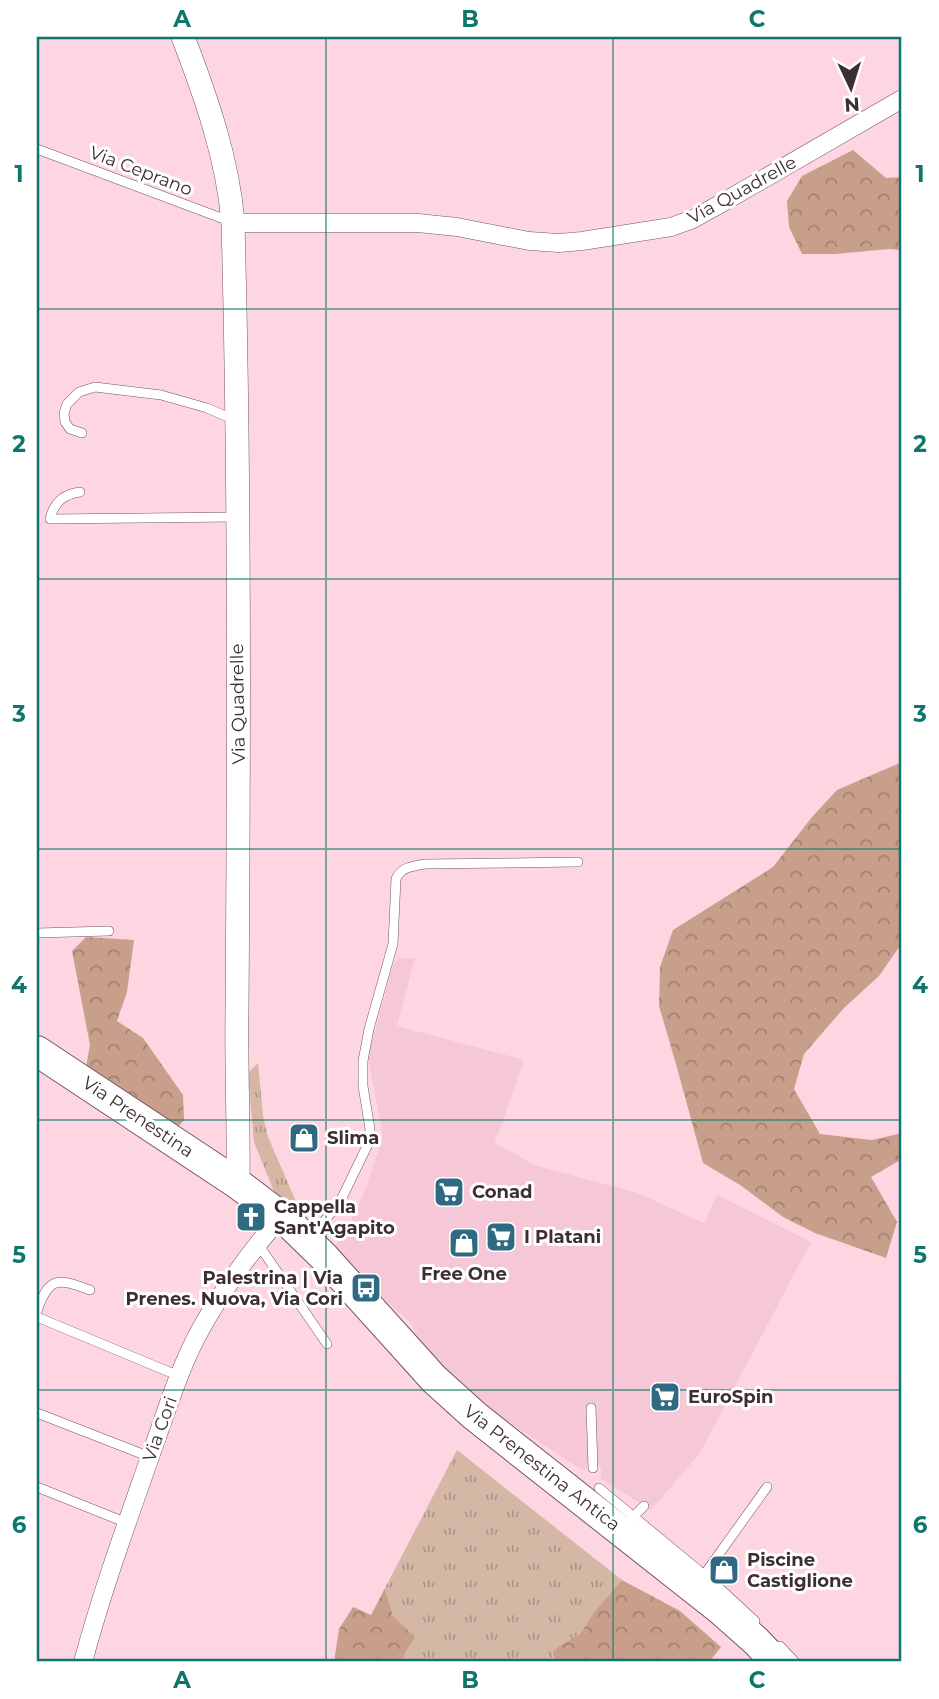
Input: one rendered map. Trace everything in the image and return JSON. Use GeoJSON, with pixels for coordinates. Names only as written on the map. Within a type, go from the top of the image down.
{"type":"FeatureCollection","features":[{"type":"Feature","properties":{"kind":"main road","name":"Via Prenestina"},"geometry":{"type":"LineString","coordinates":[[37,1051],[238,1184],[281,1216]]}},
{"type":"Feature","properties":{"kind":"main road","name":"Via Prenestina Antica"},"geometry":{"type":"LineString","coordinates":[[281,1216],[316,1249],[443,1389],[475,1416],[627,1523],[756,1641],[776,1652]]}},
{"type":"Feature","properties":{"kind":"street","name":"Via Quadrelle"},"geometry":{"type":"LineString","coordinates":[[183,37],[223,159],[233,223],[239,810],[238,1184]]}},
{"type":"Feature","properties":{"kind":"street","name":"Via Quadrelle"},"geometry":{"type":"LineString","coordinates":[[233,223],[418,223],[446,225],[547,243],[582,241],[663,228],[678,225],[710,210],[902,99]]}},
{"type":"Feature","properties":{"kind":"street","name":"Via Cori"},"geometry":{"type":"LineString","coordinates":[[83,1662],[97,1612],[179,1376],[204,1324],[257,1243],[281,1216]]}},
{"type":"Feature","properties":{"kind":"lane","name":"Via Ceprano"},"geometry":{"type":"LineString","coordinates":[[37,149],[233,223]]}},
{"type":"Feature","properties":{"kind":"lane"},"geometry":{"type":"LineString","coordinates":[[82,433],[70,429],[64,414],[67,404],[79,392],[95,387],[161,395],[207,408],[236,420]]}},
{"type":"Feature","properties":{"kind":"lane"},"geometry":{"type":"LineString","coordinates":[[80,492],[66,495],[57,503],[50,519],[237,516]]}},
{"type":"Feature","properties":{"kind":"lane"},"geometry":{"type":"LineString","coordinates":[[316,1249],[369,1142],[363,1061],[369,1029],[391,953],[395,925],[396,879],[401,871],[432,863],[578,862]]}},
{"type":"Feature","properties":{"kind":"lane"},"geometry":{"type":"LineString","coordinates":[[37,933],[109,931]]}},
{"type":"Feature","properties":{"kind":"lane"},"geometry":{"type":"LineString","coordinates":[[257,1243],[327,1344]]}},
{"type":"Feature","properties":{"kind":"lane"},"geometry":{"type":"LineString","coordinates":[[37,1311],[44,1292],[54,1284],[67,1283],[90,1290]]}},
{"type":"Feature","properties":{"kind":"lane"},"geometry":{"type":"LineString","coordinates":[[37,1317],[179,1376]]}},
{"type":"Feature","properties":{"kind":"lane"},"geometry":{"type":"LineString","coordinates":[[591,1408],[593,1468]]}},
{"type":"Feature","properties":{"kind":"lane"},"geometry":{"type":"LineString","coordinates":[[37,1413],[150,1457]]}},
{"type":"Feature","properties":{"kind":"lane"},"geometry":{"type":"LineString","coordinates":[[37,1487],[127,1523]]}},
{"type":"Feature","properties":{"kind":"lane"},"geometry":{"type":"LineString","coordinates":[[704,1575],[767,1487]]}},
{"type":"Feature","properties":{"kind":"lane","name":"Via Prenestina Antica"},"geometry":{"type":"LineString","coordinates":[[598,1488],[627,1523],[704,1575],[760,1626]]}},
{"type":"Feature","properties":{"kind":"lane"},"geometry":{"type":"LineString","coordinates":[[627,1523],[644,1506]]}},
{"type":"Feature","properties":{"kind":"lane","name":"Via Prenestina Antica"},"geometry":{"type":"LineString","coordinates":[[776,1652],[795,1662]]}},
{"type":"Feature","properties":{"kind":"shaded area"},"geometry":{"type":"Polygon","coordinates":[[[399,958],[415,958],[397,1026],[524,1060],[494,1142],[534,1165],[637,1193],[704,1223],[717,1195],[811,1242],[700,1453],[651,1510],[601,1479],[601,1467],[582,1470],[489,1409],[422,1349],[412,1324],[332,1251],[364,1193],[383,1137],[368,1057],[393,965],[399,958]]]}},
{"type":"Feature","properties":{"kind":"green space"},"geometry":{"type":"Polygon","coordinates":[[[853,150],[886,178],[902,177],[902,250],[802,254],[789,227],[787,201],[802,176],[853,150]]]}},
{"type":"Feature","properties":{"kind":"green space"},"geometry":{"type":"Polygon","coordinates":[[[902,762],[902,943],[879,976],[844,1008],[804,1054],[794,1089],[820,1134],[872,1140],[902,1133],[902,1159],[871,1177],[897,1222],[886,1258],[815,1233],[783,1217],[740,1185],[703,1163],[659,1006],[660,967],[673,930],[773,867],[837,790],[902,762]]]}},
{"type":"Feature","properties":{"kind":"green space"},"geometry":{"type":"Polygon","coordinates":[[[86,937],[134,940],[127,992],[117,1021],[143,1038],[183,1095],[184,1120],[174,1131],[86,1067],[90,1045],[72,951],[86,937]]]}},
{"type":"Feature","properties":{"kind":"green space"},"geometry":{"type":"Polygon","coordinates":[[[258,1063],[263,1116],[268,1137],[298,1206],[281,1204],[254,1142],[248,1073],[258,1063]]]}},
{"type":"Feature","properties":{"kind":"green space"},"geometry":{"type":"Polygon","coordinates":[[[457,1450],[622,1580],[594,1612],[581,1633],[556,1648],[554,1662],[402,1662],[406,1651],[385,1588],[457,1450]]]}},
{"type":"Feature","properties":{"kind":"green space"},"geometry":{"type":"Polygon","coordinates":[[[622,1580],[680,1611],[721,1647],[709,1662],[554,1662],[556,1648],[581,1633],[594,1612],[622,1580]]]}},
{"type":"Feature","properties":{"kind":"green space"},"geometry":{"type":"Polygon","coordinates":[[[385,1588],[393,1616],[415,1637],[402,1662],[334,1662],[339,1629],[353,1607],[371,1615],[385,1588]]]}},
{"type":"Feature","properties":{"kind":"place","name":"Slima"},"geometry":{"type":"Point","coordinates":[304,1138]}},
{"type":"Feature","properties":{"kind":"place","name":"Conad"},"geometry":{"type":"Point","coordinates":[449,1192]}},
{"type":"Feature","properties":{"kind":"place","name":"Cappella Sant'Agapito"},"geometry":{"type":"Point","coordinates":[251,1217]}},
{"type":"Feature","properties":{"kind":"place","name":"I Platani"},"geometry":{"type":"Point","coordinates":[501,1237]}},
{"type":"Feature","properties":{"kind":"place","name":"Free One"},"geometry":{"type":"Point","coordinates":[464,1243]}},
{"type":"Feature","properties":{"kind":"place","name":"Palestrina | Via Prenes. Nuova, Via Cori"},"geometry":{"type":"Point","coordinates":[366,1288]}},
{"type":"Feature","properties":{"kind":"place","name":"EuroSpin"},"geometry":{"type":"Point","coordinates":[665,1397]}},
{"type":"Feature","properties":{"kind":"place","name":"Piscine Castiglione"},"geometry":{"type":"Point","coordinates":[724,1570]}}]}
